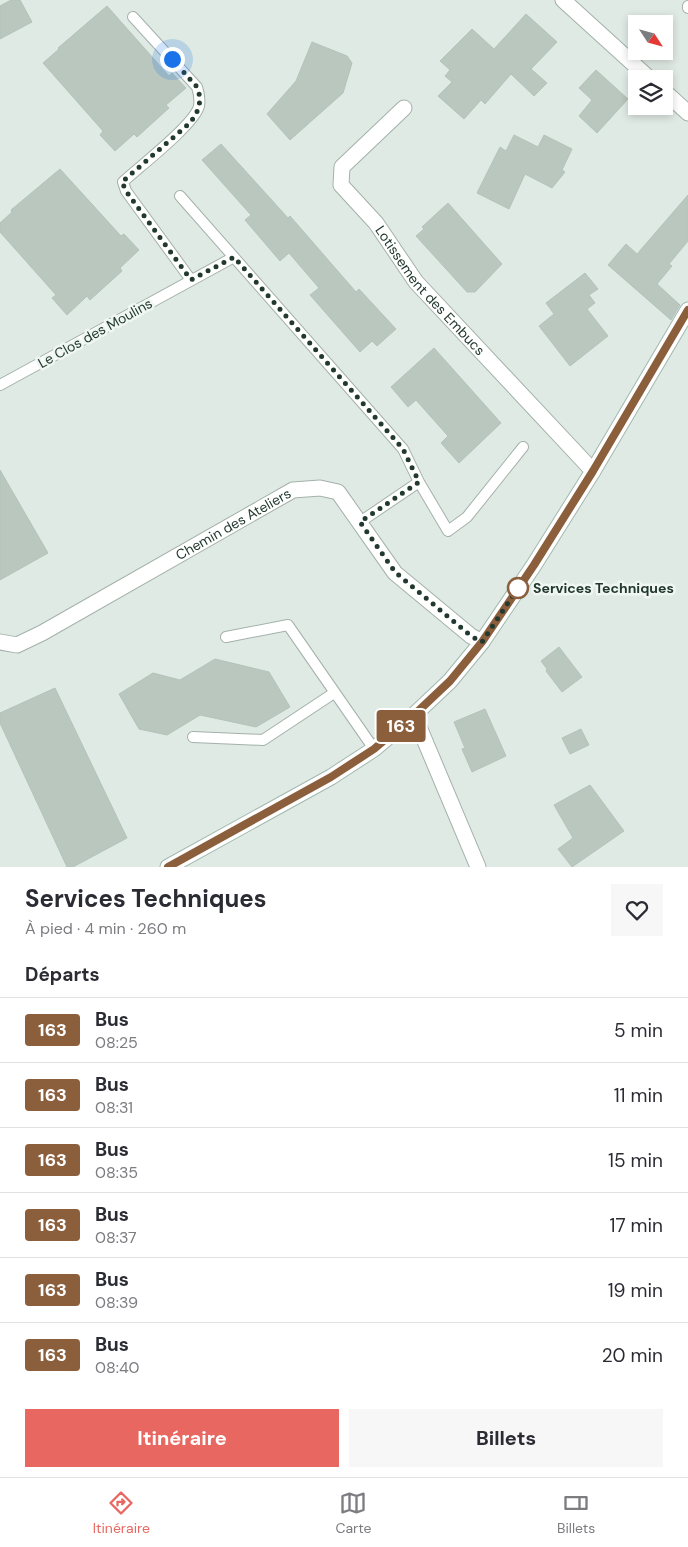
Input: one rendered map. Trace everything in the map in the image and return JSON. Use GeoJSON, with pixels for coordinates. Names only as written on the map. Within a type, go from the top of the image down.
{"type":"FeatureCollection","features":[{"type":"Feature","properties":{"kind":"street"},"geometry":{"type":"LineString","coordinates":[[563,0],[640,70]]}},
{"type":"Feature","properties":{"kind":"street"},"geometry":{"type":"LineString","coordinates":[[673,99],[688,113]]}},
{"type":"Feature","properties":{"kind":"street","name":"Lotissement des Embucs"},"geometry":{"type":"LineString","coordinates":[[404,108],[342,167],[341,185],[376,223],[416,282],[593,471]]}},
{"type":"Feature","properties":{"kind":"street"},"geometry":{"type":"LineString","coordinates":[[168,867],[331,777],[374,749],[450,681],[482,642],[534,565],[593,471],[688,310]]}},
{"type":"Feature","properties":{"kind":"street","name":"Chemin des Ateliers"},"geometry":{"type":"LineString","coordinates":[[0,642],[17,645],[42,633],[293,490],[320,488],[338,492],[395,572],[471,636],[482,642]]}},
{"type":"Feature","properties":{"kind":"street"},"geometry":{"type":"LineString","coordinates":[[414,715],[478,867]]}},
{"type":"Feature","properties":{"kind":"lane"},"geometry":{"type":"LineString","coordinates":[[133,17],[197,87],[200,97],[199,108],[191,122],[122,182],[126,191],[191,280]]}},
{"type":"Feature","properties":{"kind":"lane"},"geometry":{"type":"LineString","coordinates":[[180,196],[403,449],[419,482],[448,531],[467,517],[523,447]]}},
{"type":"Feature","properties":{"kind":"lane","name":"Le Clos des Moulins"},"geometry":{"type":"LineString","coordinates":[[0,385],[234,257]]}},
{"type":"Feature","properties":{"kind":"lane"},"geometry":{"type":"LineString","coordinates":[[360,522],[419,482]]}},
{"type":"Feature","properties":{"kind":"lane"},"geometry":{"type":"LineString","coordinates":[[226,637],[288,625],[374,749]]}},
{"type":"Feature","properties":{"kind":"lane"},"geometry":{"type":"LineString","coordinates":[[193,737],[263,740],[334,693]]}},
{"type":"Feature","properties":{"kind":"building"},"geometry":{"type":"Polygon","coordinates":[[[11,0],[20,0],[32,22],[0,39],[0,6],[11,0]]]}},
{"type":"Feature","properties":{"kind":"building"},"geometry":{"type":"Polygon","coordinates":[[[107,6],[169,76],[172,73],[186,88],[166,105],[169,108],[137,137],[134,134],[115,151],[100,135],[103,131],[43,63],[107,6]]]}},
{"type":"Feature","properties":{"kind":"building"},"geometry":{"type":"Polygon","coordinates":[[[526,14],[557,42],[531,69],[547,83],[534,96],[511,74],[485,104],[481,100],[464,119],[438,96],[452,82],[445,76],[450,70],[440,61],[472,29],[494,49],[526,14]]]}},
{"type":"Feature","properties":{"kind":"building"},"geometry":{"type":"Polygon","coordinates":[[[312,42],[347,56],[352,63],[343,93],[290,140],[267,114],[296,81],[312,42]]]}},
{"type":"Feature","properties":{"kind":"building"},"geometry":{"type":"Polygon","coordinates":[[[596,70],[628,99],[597,133],[579,116],[592,100],[579,88],[596,70]]]}},
{"type":"Feature","properties":{"kind":"building"},"geometry":{"type":"Polygon","coordinates":[[[514,135],[538,147],[544,135],[572,149],[562,170],[565,172],[552,188],[525,174],[509,209],[477,193],[500,147],[506,151],[514,135]]]}},
{"type":"Feature","properties":{"kind":"building"},"geometry":{"type":"Polygon","coordinates":[[[221,144],[288,218],[290,216],[356,292],[359,289],[396,329],[377,346],[372,341],[360,352],[310,295],[319,288],[289,253],[280,261],[245,220],[251,215],[202,160],[221,144]]]}},
{"type":"Feature","properties":{"kind":"building"},"geometry":{"type":"Polygon","coordinates":[[[60,169],[121,236],[124,234],[139,250],[120,268],[122,271],[90,300],[87,296],[67,315],[52,298],[56,295],[0,232],[0,223],[12,212],[11,210],[60,169]]]}},
{"type":"Feature","properties":{"kind":"building"},"geometry":{"type":"Polygon","coordinates":[[[688,195],[688,241],[669,264],[672,266],[657,284],[680,305],[671,320],[608,265],[626,244],[637,254],[688,195]]]}},
{"type":"Feature","properties":{"kind":"building"},"geometry":{"type":"Polygon","coordinates":[[[448,203],[502,264],[475,292],[467,292],[416,236],[424,229],[422,227],[448,203]]]}},
{"type":"Feature","properties":{"kind":"building"},"geometry":{"type":"Polygon","coordinates":[[[585,273],[598,289],[589,295],[595,303],[587,309],[608,336],[570,366],[539,326],[554,314],[546,303],[585,273]]]}},
{"type":"Feature","properties":{"kind":"building"},"geometry":{"type":"Polygon","coordinates":[[[434,348],[501,423],[459,463],[441,443],[448,436],[416,400],[408,407],[391,387],[434,348]]]}},
{"type":"Feature","properties":{"kind":"building"},"geometry":{"type":"Polygon","coordinates":[[[0,470],[48,553],[0,580],[0,470]]]}},
{"type":"Feature","properties":{"kind":"building"},"geometry":{"type":"Polygon","coordinates":[[[559,647],[582,677],[562,692],[541,661],[559,647]]]}},
{"type":"Feature","properties":{"kind":"building"},"geometry":{"type":"Polygon","coordinates":[[[215,659],[269,672],[290,707],[256,727],[200,715],[167,735],[139,729],[119,694],[153,673],[180,680],[215,659]]]}},
{"type":"Feature","properties":{"kind":"building"},"geometry":{"type":"Polygon","coordinates":[[[55,688],[127,838],[73,867],[67,867],[0,723],[0,713],[55,688]]]}},
{"type":"Feature","properties":{"kind":"building"},"geometry":{"type":"Polygon","coordinates":[[[485,709],[506,756],[472,772],[462,749],[465,748],[454,722],[485,709]]]}},
{"type":"Feature","properties":{"kind":"building"},"geometry":{"type":"Polygon","coordinates":[[[581,729],[589,745],[570,754],[562,738],[581,729]]]}},
{"type":"Feature","properties":{"kind":"building"},"geometry":{"type":"Polygon","coordinates":[[[590,785],[624,831],[572,867],[558,849],[573,838],[554,805],[590,785]]]}},
{"type":"Feature","properties":{"kind":"bus line","name":"163"},"geometry":{"type":"LineString","coordinates":[[168,867],[331,777],[374,749],[450,681],[482,642],[534,565],[593,471],[688,310]]}},
{"type":"Feature","properties":{"kind":"place","name":"Services Techniques"},"geometry":{"type":"Point","coordinates":[518,588]}},
{"type":"Feature","properties":{"kind":"route"},"geometry":{"type":"LineString","coordinates":[[172,59],[197,87],[200,97],[199,108],[191,122],[122,182],[126,191],[191,280],[234,257],[403,449],[419,482],[360,522],[395,572],[471,636],[482,642],[518,588]]}}]}
